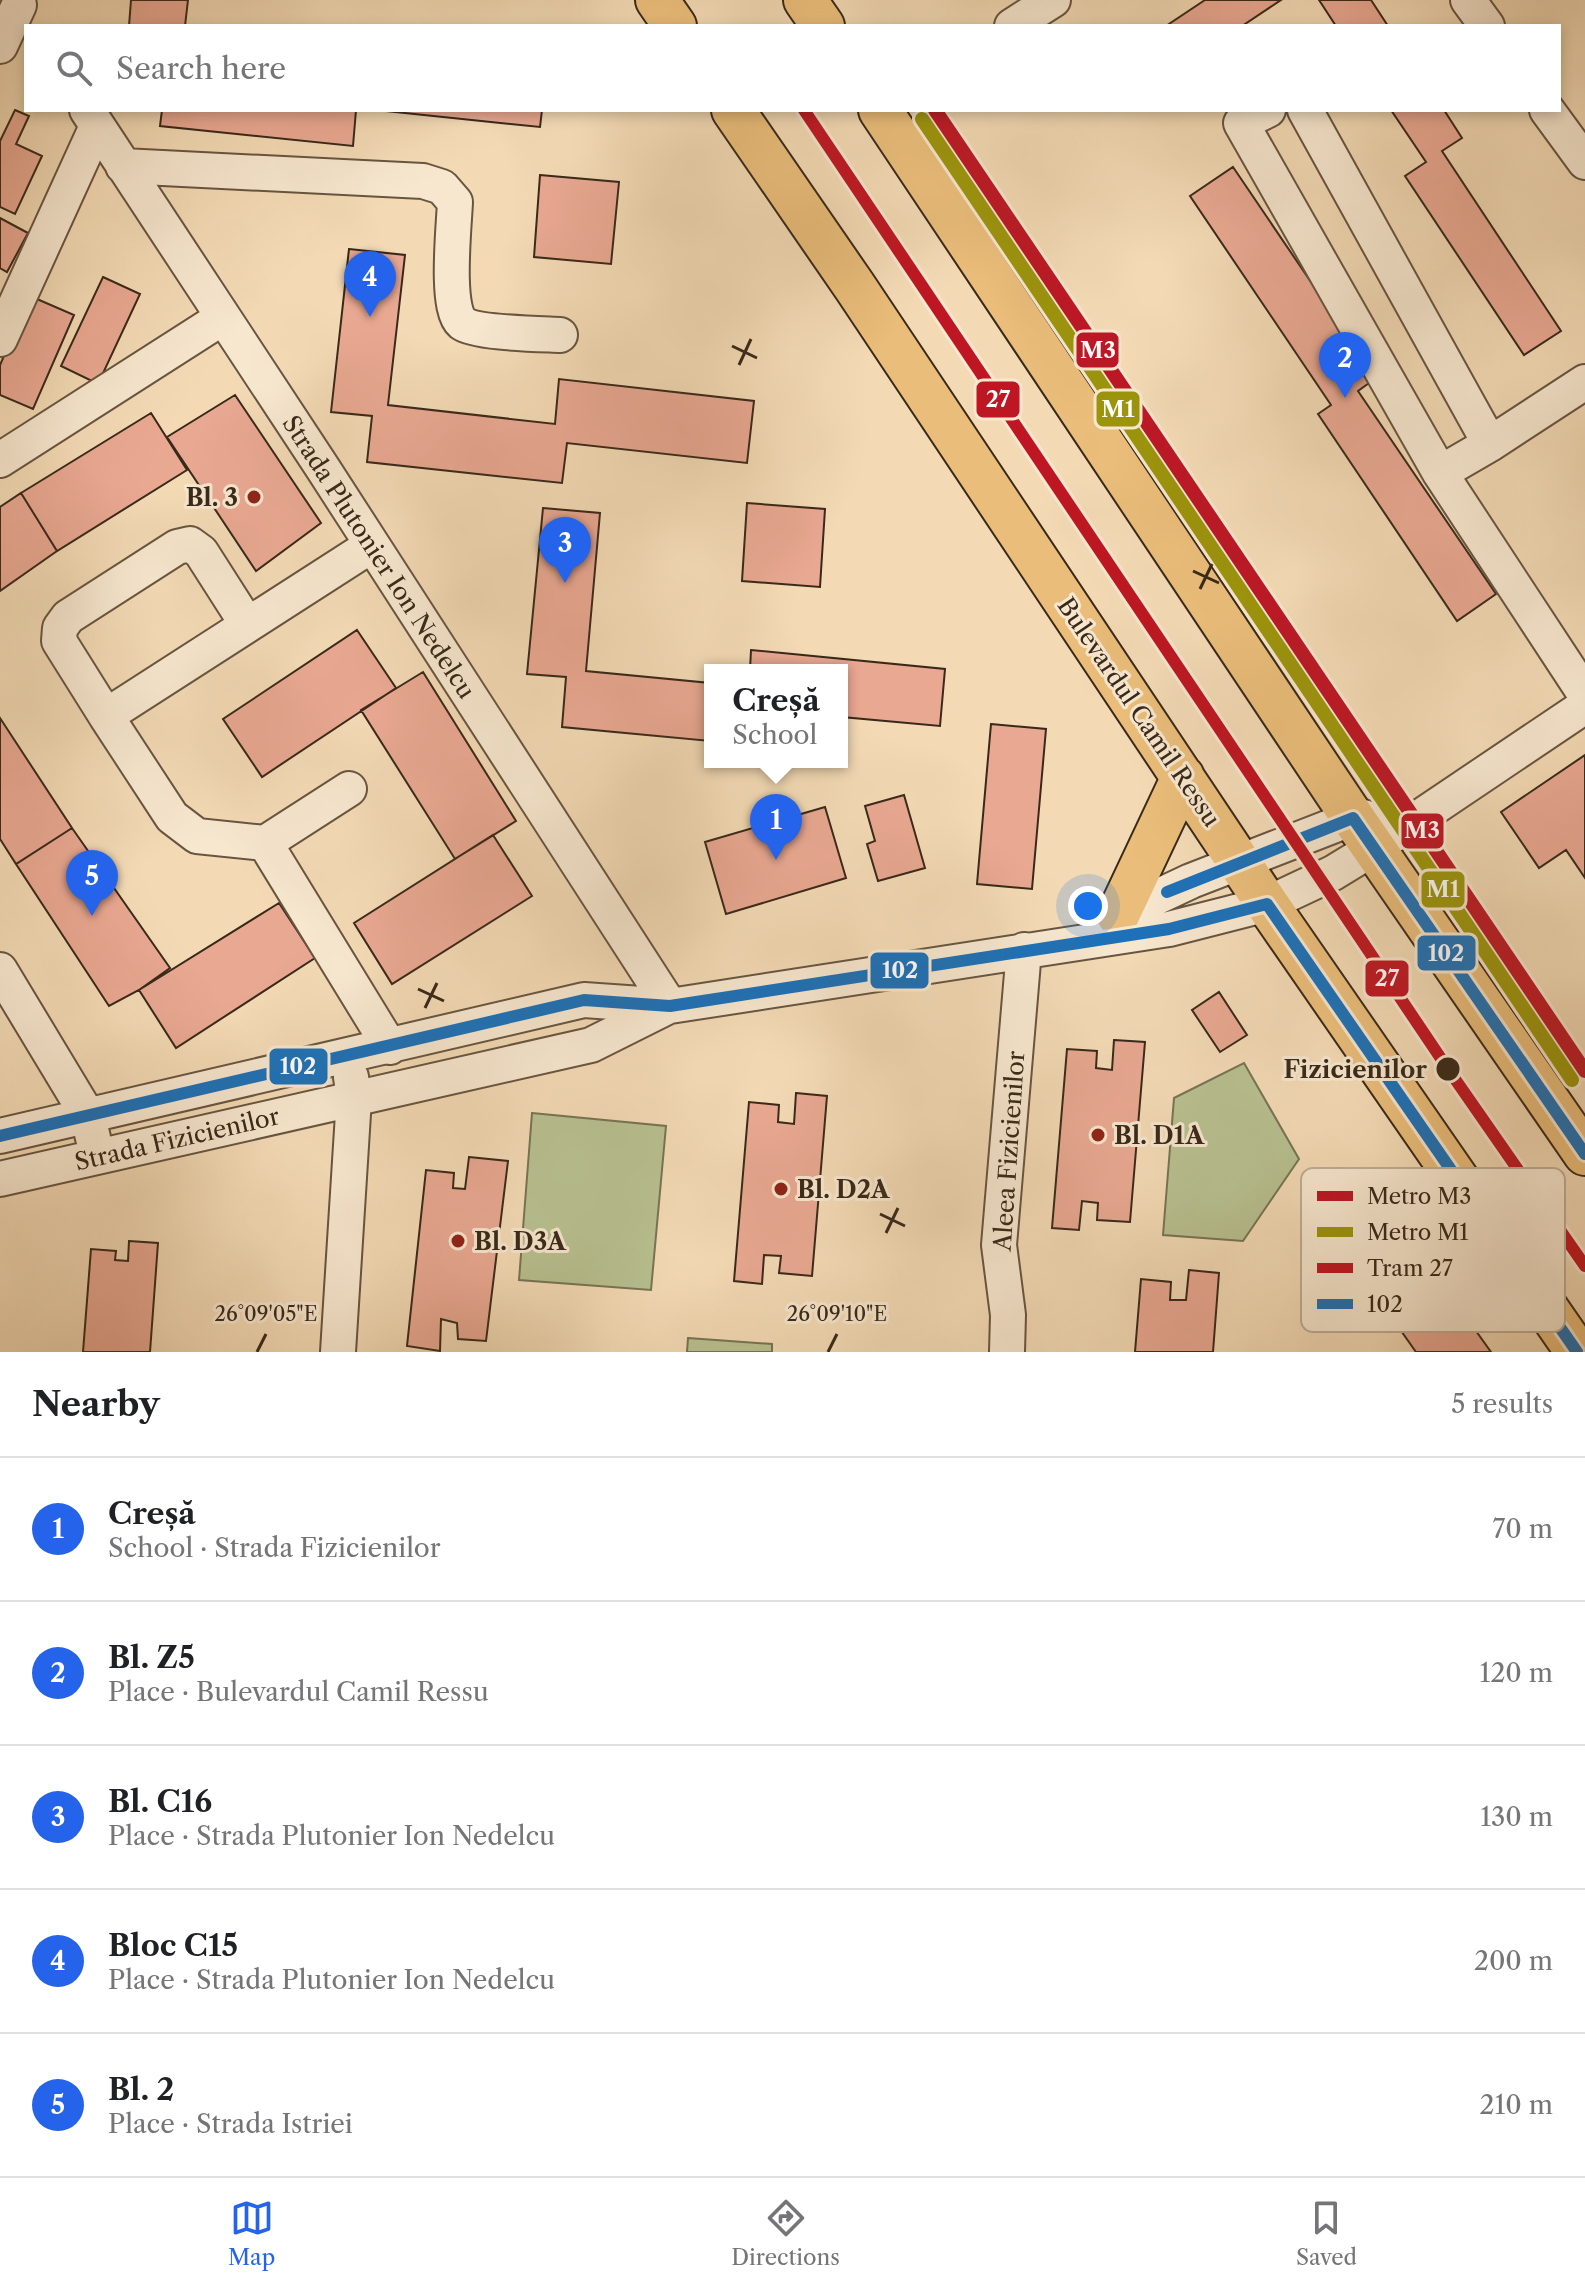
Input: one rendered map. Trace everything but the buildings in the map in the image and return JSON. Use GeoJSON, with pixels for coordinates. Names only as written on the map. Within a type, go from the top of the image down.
{"type":"FeatureCollection","features":[{"type":"Feature","properties":{"kind":"main road"},"geometry":{"type":"LineString","coordinates":[[657,0],[674,24]]}},
{"type":"Feature","properties":{"kind":"main road"},"geometry":{"type":"LineString","coordinates":[[805,0],[822,24]]}},
{"type":"Feature","properties":{"kind":"main road","name":"Bulevardul Camil Ressu"},"geometry":{"type":"LineString","coordinates":[[734,112],[1267,904],[1450,1168]]}},
{"type":"Feature","properties":{"kind":"main road"},"geometry":{"type":"LineString","coordinates":[[881,112],[1363,833],[1585,1154]]}},
{"type":"Feature","properties":{"kind":"main road"},"geometry":{"type":"LineString","coordinates":[[1118,915],[1183,777]]}},
{"type":"Feature","properties":{"kind":"main road","name":"Bulevardul Camil Ressu"},"geometry":{"type":"LineString","coordinates":[[1563,1332],[1577,1352]]}},
{"type":"Feature","properties":{"kind":"street"},"geometry":{"type":"LineString","coordinates":[[1015,24],[1053,0]]}},
{"type":"Feature","properties":{"kind":"street"},"geometry":{"type":"LineString","coordinates":[[1468,0],[1486,24]]}},
{"type":"Feature","properties":{"kind":"street"},"geometry":{"type":"LineString","coordinates":[[0,46],[23,10]]}},
{"type":"Feature","properties":{"kind":"street"},"geometry":{"type":"LineString","coordinates":[[1264,112],[1241,123],[1440,473],[1585,694]]}},
{"type":"Feature","properties":{"kind":"street"},"geometry":{"type":"LineString","coordinates":[[1306,112],[1490,444]]}},
{"type":"Feature","properties":{"kind":"street"},"geometry":{"type":"LineString","coordinates":[[1548,112],[1585,162]]}},
{"type":"Feature","properties":{"kind":"street"},"geometry":{"type":"LineString","coordinates":[[0,339],[92,118]]}},
{"type":"Feature","properties":{"kind":"street","name":"Strada Plutonier Ion Nedelcu"},"geometry":{"type":"LineString","coordinates":[[92,118],[670,1006]]}},
{"type":"Feature","properties":{"kind":"street"},"geometry":{"type":"LineString","coordinates":[[123,166],[423,181],[442,187],[455,202],[452,305],[462,323],[478,329],[560,335]]}},
{"type":"Feature","properties":{"kind":"street"},"geometry":{"type":"LineString","coordinates":[[0,460],[222,318]]}},
{"type":"Feature","properties":{"kind":"street"},"geometry":{"type":"LineString","coordinates":[[1440,473],[1585,382]]}},
{"type":"Feature","properties":{"kind":"street"},"geometry":{"type":"LineString","coordinates":[[247,624],[201,552],[190,544],[177,547],[68,617],[60,628],[59,641],[172,817],[197,836],[265,843],[349,789]]}},
{"type":"Feature","properties":{"kind":"street"},"geometry":{"type":"LineString","coordinates":[[106,716],[372,545]]}},
{"type":"Feature","properties":{"kind":"street"},"geometry":{"type":"LineString","coordinates":[[1363,833],[1409,824],[1585,706]]}},
{"type":"Feature","properties":{"kind":"street","name":"Strada Fizicienilor"},"geometry":{"type":"LineString","coordinates":[[1067,943],[1118,915],[1239,862],[1363,833]]}},
{"type":"Feature","properties":{"kind":"street","name":"Strada Fizicienilor"},"geometry":{"type":"LineString","coordinates":[[0,1136],[584,1000],[670,1006],[1169,929],[1267,904],[1333,873],[1363,833]]}},
{"type":"Feature","properties":{"kind":"street"},"geometry":{"type":"LineString","coordinates":[[265,843],[390,1047]]}},
{"type":"Feature","properties":{"kind":"street","name":"Aleea Fizicienilor"},"geometry":{"type":"LineString","coordinates":[[1007,1352],[1008,1315],[999,1245],[1024,950]]}},
{"type":"Feature","properties":{"kind":"street"},"geometry":{"type":"LineString","coordinates":[[0,970],[88,1116],[97,1158]]}},
{"type":"Feature","properties":{"kind":"street","name":"Strada Fizicienilor"},"geometry":{"type":"LineString","coordinates":[[0,1179],[591,1045],[670,1006]]}},
{"type":"Feature","properties":{"kind":"street"},"geometry":{"type":"LineString","coordinates":[[338,1352],[354,1098],[348,1057]]}},
{"type":"Feature","properties":{"kind":"green space"},"geometry":{"type":"Polygon","coordinates":[[[1244,1063],[1299,1159],[1243,1241],[1163,1235],[1174,1098],[1244,1063]]]}},
{"type":"Feature","properties":{"kind":"green space"},"geometry":{"type":"Polygon","coordinates":[[[532,1113],[666,1126],[651,1290],[519,1280],[532,1113]]]}},
{"type":"Feature","properties":{"kind":"green space"},"geometry":{"type":"Polygon","coordinates":[[[688,1338],[772,1344],[772,1352],[687,1352],[688,1338]]]}},
{"type":"Feature","properties":{"kind":"metro line","name":"M3"},"geometry":{"type":"LineString","coordinates":[[936,112],[1585,1071]]}},
{"type":"Feature","properties":{"kind":"metro line","name":"M1"},"geometry":{"type":"LineString","coordinates":[[922,119],[1572,1080]]}},
{"type":"Feature","properties":{"kind":"tram line","name":"27"},"geometry":{"type":"LineString","coordinates":[[805,112],[1517,1168]]}},
{"type":"Feature","properties":{"kind":"tram line","name":"27"},"geometry":{"type":"LineString","coordinates":[[1565,1237],[1585,1266]]}},
{"type":"Feature","properties":{"kind":"transit line","name":"102"},"geometry":{"type":"LineString","coordinates":[[1167,892],[1353,818],[1585,1154]]}},
{"type":"Feature","properties":{"kind":"transit line","name":"102"},"geometry":{"type":"LineString","coordinates":[[0,1136],[584,1000],[670,1006],[1169,929],[1267,904],[1450,1168]]}},
{"type":"Feature","properties":{"kind":"transit line","name":"102"},"geometry":{"type":"LineString","coordinates":[[1563,1332],[1577,1352]]}},
{"type":"Feature","properties":{"kind":"place","name":"Bloc C15"},"geometry":{"type":"Point","coordinates":[370,317]}},
{"type":"Feature","properties":{"kind":"place","name":"Bl. Z5"},"geometry":{"type":"Point","coordinates":[1345,398]}},
{"type":"Feature","properties":{"kind":"place","name":"Bl. 3"},"geometry":{"type":"Point","coordinates":[254,497]}},
{"type":"Feature","properties":{"kind":"place","name":"Bl. C16"},"geometry":{"type":"Point","coordinates":[565,583]}},
{"type":"Feature","properties":{"kind":"place","name":"Creșă"},"geometry":{"type":"Point","coordinates":[776,860]}},
{"type":"Feature","properties":{"kind":"place","name":"Bl. 2"},"geometry":{"type":"Point","coordinates":[92,916]}},
{"type":"Feature","properties":{"kind":"place","name":"Fizicienilor"},"geometry":{"type":"Point","coordinates":[1448,1069]}},
{"type":"Feature","properties":{"kind":"place","name":"Bl. D1A"},"geometry":{"type":"Point","coordinates":[1098,1135]}},
{"type":"Feature","properties":{"kind":"place","name":"Bl. D2A"},"geometry":{"type":"Point","coordinates":[781,1189]}},
{"type":"Feature","properties":{"kind":"place","name":"Bl. D3A"},"geometry":{"type":"Point","coordinates":[458,1241]}}]}
